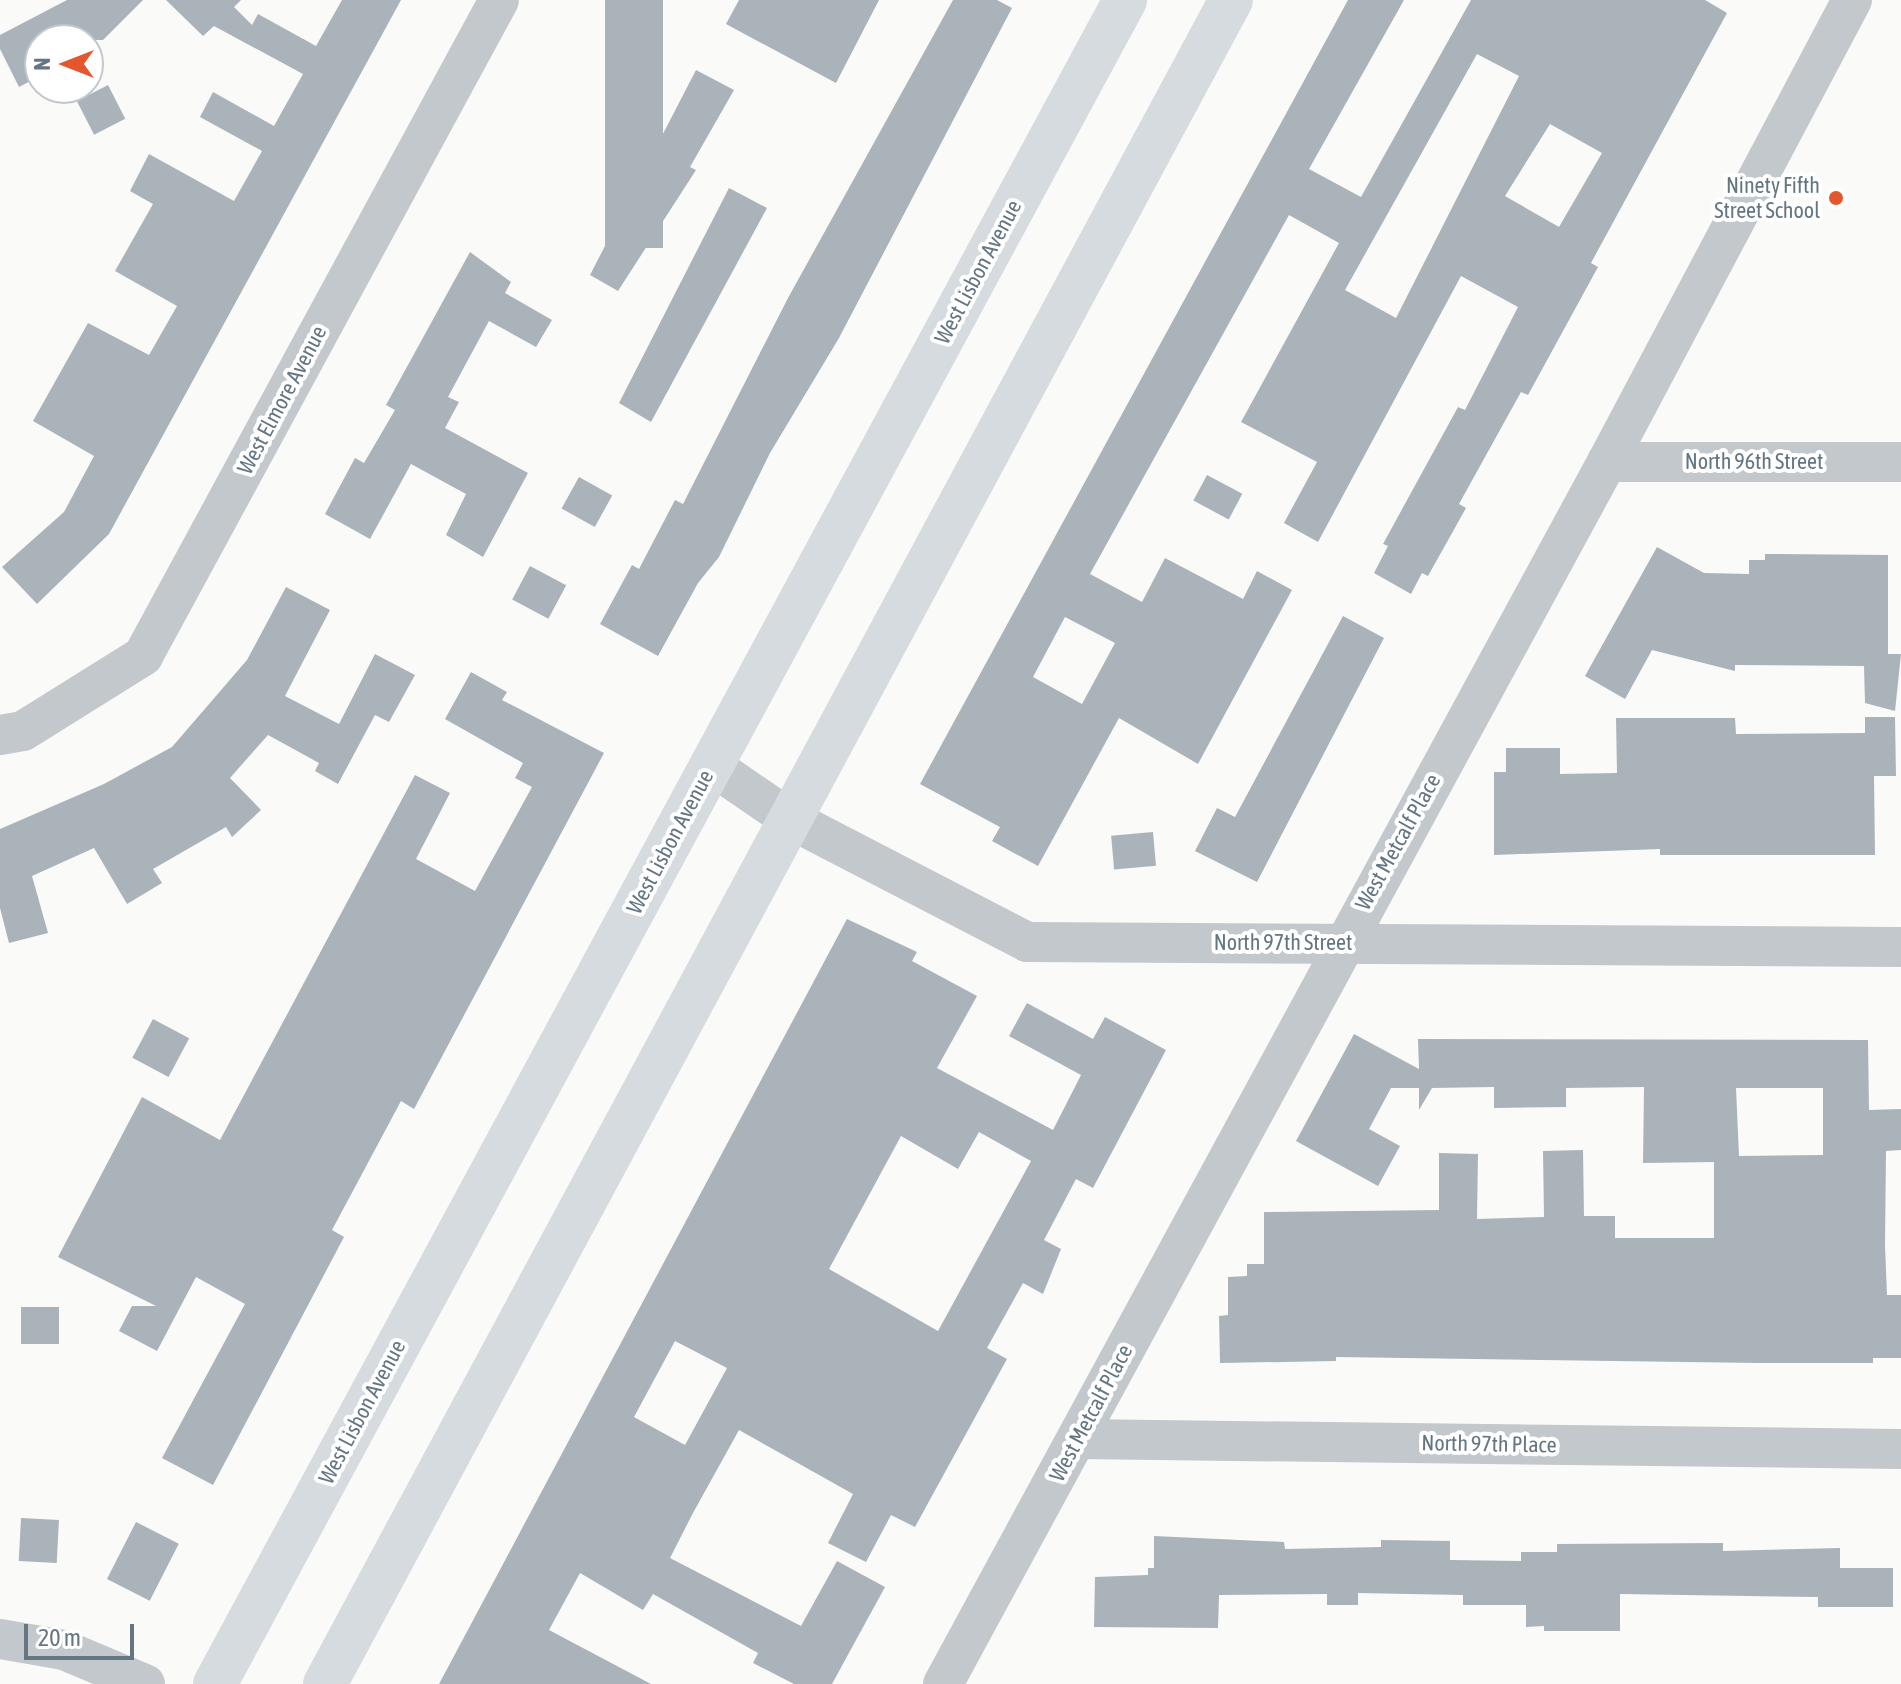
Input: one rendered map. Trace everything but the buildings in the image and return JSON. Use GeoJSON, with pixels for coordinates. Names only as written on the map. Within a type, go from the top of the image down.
{"type":"FeatureCollection","features":[{"type":"Feature","properties":{"kind":"main road","name":"West Lisbon Avenue"},"geometry":{"type":"LineString","coordinates":[[215,1684],[1125,0]]}},
{"type":"Feature","properties":{"kind":"main road"},"geometry":{"type":"LineString","coordinates":[[325,1684],[788,818],[1231,0]]}},
{"type":"Feature","properties":{"kind":"street","name":"West Elmore Avenue"},"geometry":{"type":"LineString","coordinates":[[0,735],[23,731],[143,656],[499,0]]}},
{"type":"Feature","properties":{"kind":"street","name":"West Metcalf Place"},"geometry":{"type":"LineString","coordinates":[[943,1684],[1342,943],[1607,462],[1852,0]]}},
{"type":"Feature","properties":{"kind":"street","name":"North 96th Street"},"geometry":{"type":"LineString","coordinates":[[1607,462],[1901,462]]}},
{"type":"Feature","properties":{"kind":"street","name":"North 97th Street"},"geometry":{"type":"LineString","coordinates":[[711,765],[788,818],[1027,942],[1901,947]]}},
{"type":"Feature","properties":{"kind":"street","name":"North 97th Place"},"geometry":{"type":"LineString","coordinates":[[1077,1439],[1901,1449]]}},
{"type":"Feature","properties":{"kind":"street"},"geometry":{"type":"LineString","coordinates":[[0,1639],[64,1650],[145,1684]]}},
{"type":"Feature","properties":{"kind":"place","name":"Ninety Fifth Street School"},"geometry":{"type":"Point","coordinates":[1836,198]}}]}
